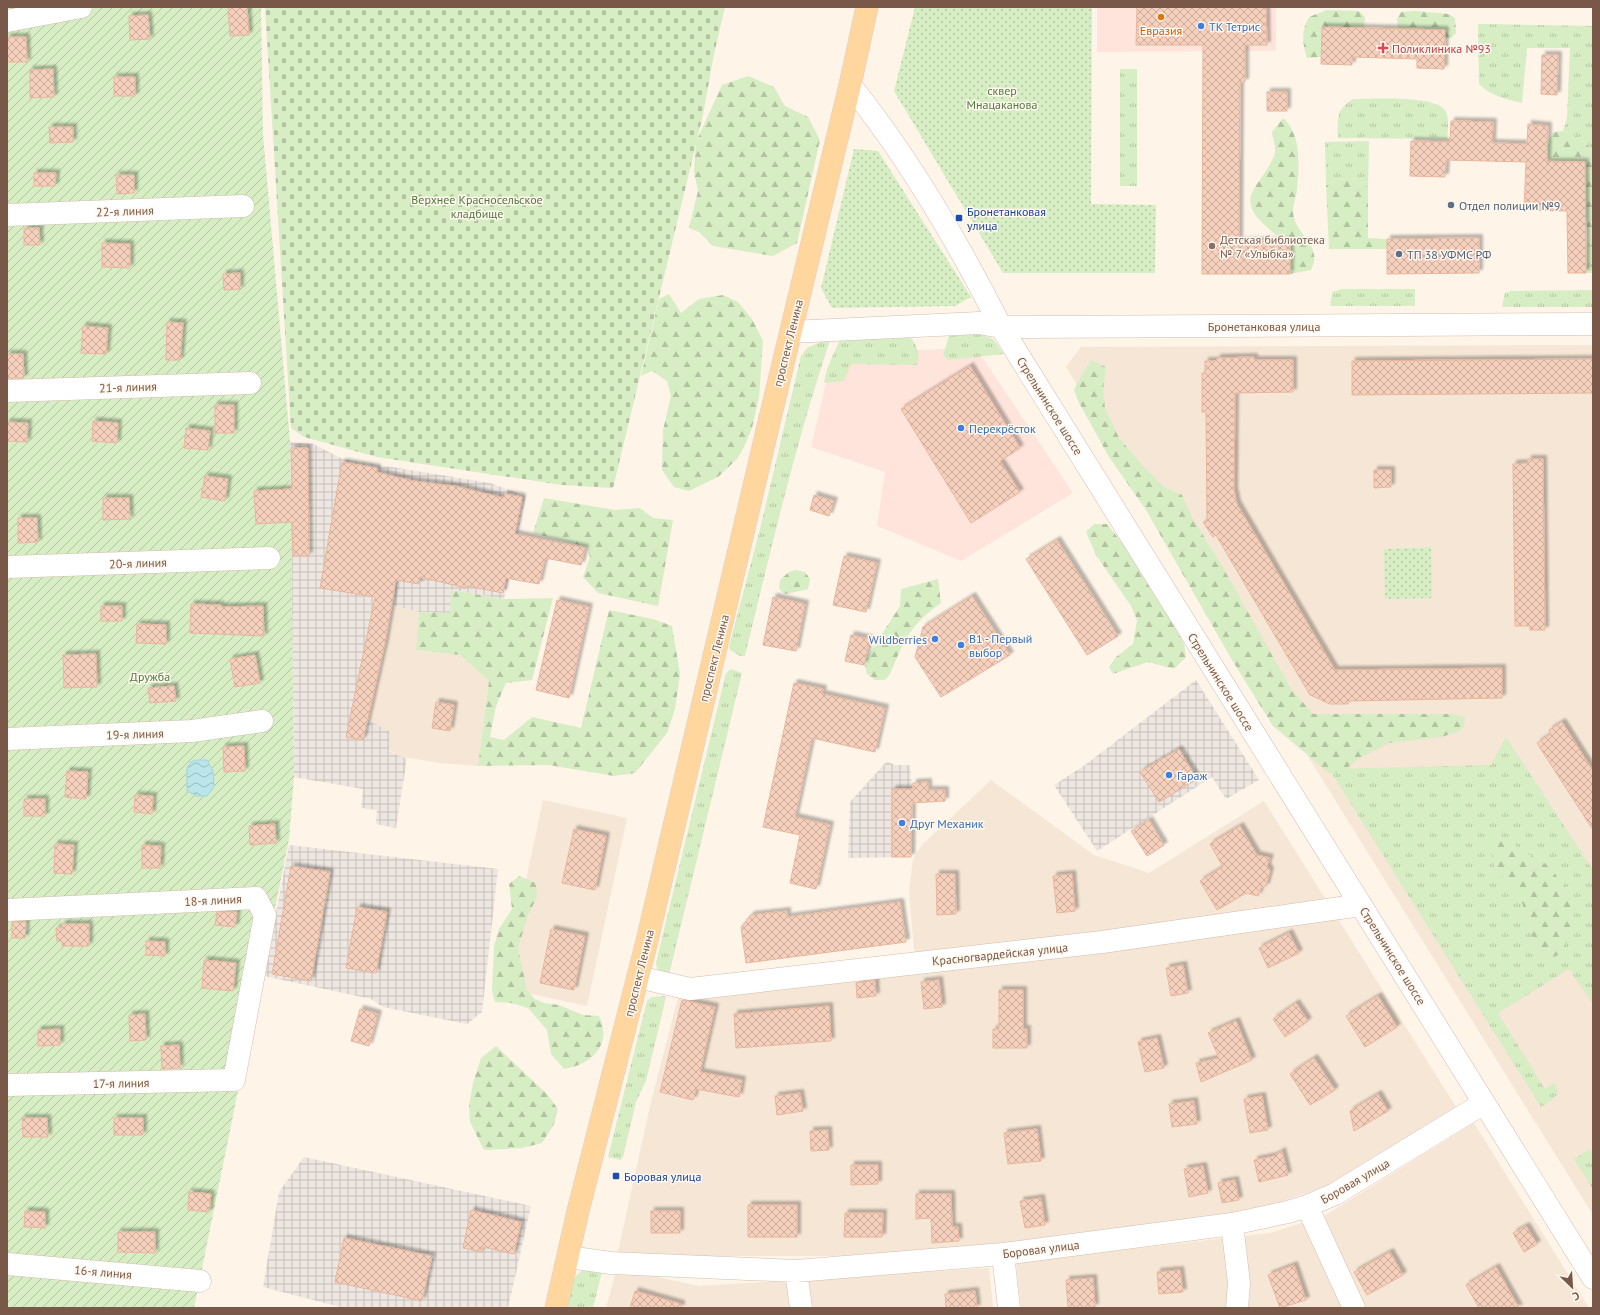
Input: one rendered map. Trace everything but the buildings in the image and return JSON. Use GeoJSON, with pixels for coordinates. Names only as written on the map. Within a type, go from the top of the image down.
{"type":"FeatureCollection","features":[{"type":"Feature","properties":{"kind":"main road","name":"проспект Ленина"},"geometry":{"type":"LineString","coordinates":[[556,1308],[638,977],[770,418],[792,332],[867,7]]}},
{"type":"Feature","properties":{"kind":"street"},"geometry":{"type":"LineString","coordinates":[[7,21],[81,7]]}},
{"type":"Feature","properties":{"kind":"street","name":"Стрельнинское шоссе"},"geometry":{"type":"LineString","coordinates":[[850,85],[879,123],[948,226],[1001,327],[1593,1278]]}},
{"type":"Feature","properties":{"kind":"street","name":"22-я линия"},"geometry":{"type":"LineString","coordinates":[[7,215],[243,206]]}},
{"type":"Feature","properties":{"kind":"street","name":"Бронетанковая улица"},"geometry":{"type":"LineString","coordinates":[[792,332],[979,323],[1001,327],[1593,324]]}},
{"type":"Feature","properties":{"kind":"street","name":"21-я линия"},"geometry":{"type":"LineString","coordinates":[[7,391],[250,382]]}},
{"type":"Feature","properties":{"kind":"street","name":"20-я линия"},"geometry":{"type":"LineString","coordinates":[[7,567],[269,558]]}},
{"type":"Feature","properties":{"kind":"street","name":"19-я линия"},"geometry":{"type":"LineString","coordinates":[[7,739],[192,731],[262,721]]}},
{"type":"Feature","properties":{"kind":"street","name":"18-я линия"},"geometry":{"type":"LineString","coordinates":[[7,910],[256,898],[266,915],[234,1080]]}},
{"type":"Feature","properties":{"kind":"street","name":"Красногвардейская улица"},"geometry":{"type":"LineString","coordinates":[[638,977],[690,989],[1102,942],[1361,905]]}},
{"type":"Feature","properties":{"kind":"street","name":"17-я линия"},"geometry":{"type":"LineString","coordinates":[[7,1085],[234,1080]]}},
{"type":"Feature","properties":{"kind":"street","name":"Боровая улица"},"geometry":{"type":"LineString","coordinates":[[568,1257],[611,1263],[796,1271],[1003,1254],[1232,1224],[1307,1206],[1335,1194],[1484,1102]]}},
{"type":"Feature","properties":{"kind":"street"},"geometry":{"type":"LineString","coordinates":[[1307,1206],[1354,1308]]}},
{"type":"Feature","properties":{"kind":"street"},"geometry":{"type":"LineString","coordinates":[[1232,1224],[1239,1283],[1238,1308]]}},
{"type":"Feature","properties":{"kind":"street"},"geometry":{"type":"LineString","coordinates":[[1003,1254],[1009,1308]]}},
{"type":"Feature","properties":{"kind":"street","name":"16-я линия"},"geometry":{"type":"LineString","coordinates":[[7,1264],[200,1281]]}},
{"type":"Feature","properties":{"kind":"street"},"geometry":{"type":"LineString","coordinates":[[796,1271],[801,1308]]}},
{"type":"Feature","properties":{"kind":"shaded area","name":"ТК Тетрис"},"geometry":{"type":"Polygon","coordinates":[[[1097,7],[1276,7],[1276,51],[1097,52],[1097,7]]]}},
{"type":"Feature","properties":{"kind":"shaded area"},"geometry":{"type":"Polygon","coordinates":[[[1593,345],[1593,1215],[1066,367],[1081,347],[1593,345]]]}},
{"type":"Feature","properties":{"kind":"shaded area"},"geometry":{"type":"Polygon","coordinates":[[[976,348],[1073,493],[961,561],[877,526],[885,472],[811,447],[833,353],[976,348]]]}},
{"type":"Feature","properties":{"kind":"shaded area"},"geometry":{"type":"Polygon","coordinates":[[[290,442],[313,444],[343,459],[490,483],[526,496],[504,599],[452,590],[450,613],[419,612],[391,605],[367,719],[390,732],[389,751],[407,758],[396,828],[376,824],[377,810],[361,808],[363,789],[294,777],[290,442]]]}},
{"type":"Feature","properties":{"kind":"shaded area"},"geometry":{"type":"Polygon","coordinates":[[[392,605],[419,612],[416,650],[460,655],[489,681],[478,766],[440,763],[399,756],[389,750],[367,719],[392,605]]]}},
{"type":"Feature","properties":{"kind":"shaded area"},"geometry":{"type":"Polygon","coordinates":[[[1196,680],[1259,780],[1226,799],[1212,777],[1097,851],[1054,785],[1085,765],[1196,680]]]}},
{"type":"Feature","properties":{"kind":"shaded area"},"geometry":{"type":"Polygon","coordinates":[[[887,761],[894,765],[910,765],[912,789],[911,857],[848,858],[850,802],[887,761]]]}},
{"type":"Feature","properties":{"kind":"shaded area"},"geometry":{"type":"Polygon","coordinates":[[[991,780],[1094,855],[1149,873],[1264,801],[1456,1107],[1344,1180],[1248,1213],[997,1245],[839,1256],[617,1256],[650,1106],[679,994],[916,972],[909,892],[913,859],[922,845],[991,780]]]}},
{"type":"Feature","properties":{"kind":"shaded area"},"geometry":{"type":"Polygon","coordinates":[[[543,800],[627,818],[587,1006],[503,988],[543,800]]]}},
{"type":"Feature","properties":{"kind":"shaded area"},"geometry":{"type":"Polygon","coordinates":[[[289,845],[498,869],[482,1012],[467,1024],[383,1007],[371,999],[264,976],[289,845]]]}},
{"type":"Feature","properties":{"kind":"shaded area"},"geometry":{"type":"Polygon","coordinates":[[[1474,1123],[1589,1308],[1021,1308],[1016,1262],[1270,1233],[1324,1216],[1474,1123]]]}},
{"type":"Feature","properties":{"kind":"shaded area"},"geometry":{"type":"Polygon","coordinates":[[[304,1157],[531,1206],[508,1308],[344,1308],[263,1287],[279,1192],[304,1157]]]}},
{"type":"Feature","properties":{"kind":"shaded area"},"geometry":{"type":"Polygon","coordinates":[[[617,1268],[698,1286],[989,1268],[993,1308],[606,1308],[617,1268]]]}},
{"type":"Feature","properties":{"kind":"green space","name":"Дружба"},"geometry":{"type":"Polygon","coordinates":[[[7,7],[261,7],[263,134],[290,442],[294,777],[289,839],[194,1308],[7,1308],[7,7]]]}},
{"type":"Feature","properties":{"kind":"green space","name":"Верхнее Красносельское кладбище"},"geometry":{"type":"Polygon","coordinates":[[[265,7],[725,7],[714,54],[703,115],[613,488],[562,485],[377,457],[304,437],[291,428],[265,7]]]}},
{"type":"Feature","properties":{"kind":"green space","name":"сквер Мнацаканова"},"geometry":{"type":"Polygon","coordinates":[[[915,7],[1092,7],[1091,204],[1156,205],[1155,273],[1003,273],[894,91],[915,7]]]}},
{"type":"Feature","properties":{"kind":"green space"},"geometry":{"type":"Polygon","coordinates":[[[1327,10],[1359,11],[1365,17],[1364,28],[1322,27],[1321,57],[1307,58],[1303,37],[1306,22],[1309,17],[1327,10]]]}},
{"type":"Feature","properties":{"kind":"green space"},"geometry":{"type":"Polygon","coordinates":[[[1415,11],[1449,14],[1455,18],[1456,33],[1451,38],[1445,39],[1398,29],[1397,19],[1401,12],[1415,11]]]}},
{"type":"Feature","properties":{"kind":"green space"},"geometry":{"type":"Polygon","coordinates":[[[1478,24],[1593,26],[1593,154],[1588,145],[1577,137],[1563,131],[1567,118],[1570,48],[1527,48],[1522,103],[1510,100],[1493,94],[1479,84],[1478,24]]]}},
{"type":"Feature","properties":{"kind":"green space"},"geometry":{"type":"Polygon","coordinates":[[[1120,69],[1137,69],[1137,186],[1120,186],[1120,69]]]}},
{"type":"Feature","properties":{"kind":"green space"},"geometry":{"type":"Polygon","coordinates":[[[748,76],[774,87],[785,106],[808,117],[820,140],[797,243],[773,256],[713,246],[699,232],[689,228],[698,191],[694,172],[696,142],[722,85],[748,76]]]}},
{"type":"Feature","properties":{"kind":"green space"},"geometry":{"type":"Polygon","coordinates":[[[1387,98],[1415,100],[1437,105],[1444,109],[1447,115],[1447,139],[1338,138],[1339,116],[1343,107],[1353,99],[1387,98]]]}},
{"type":"Feature","properties":{"kind":"green space"},"geometry":{"type":"Polygon","coordinates":[[[1283,118],[1293,133],[1298,151],[1298,181],[1293,212],[1298,227],[1314,253],[1314,261],[1311,270],[1290,274],[1290,241],[1284,240],[1267,227],[1256,216],[1251,207],[1253,190],[1270,164],[1275,153],[1272,132],[1283,118]]]}},
{"type":"Feature","properties":{"kind":"green space"},"geometry":{"type":"Polygon","coordinates":[[[1563,131],[1577,137],[1588,145],[1593,154],[1593,231],[1587,239],[1585,162],[1545,158],[1545,144],[1554,132],[1563,131]]]}},
{"type":"Feature","properties":{"kind":"green space"},"geometry":{"type":"Polygon","coordinates":[[[1369,141],[1368,188],[1360,178],[1336,180],[1326,185],[1325,142],[1369,141]]]}},
{"type":"Feature","properties":{"kind":"green space"},"geometry":{"type":"Polygon","coordinates":[[[854,149],[878,151],[971,297],[955,306],[832,308],[821,288],[854,149]]]}},
{"type":"Feature","properties":{"kind":"green space"},"geometry":{"type":"Polygon","coordinates":[[[1360,178],[1368,188],[1368,238],[1387,239],[1387,249],[1329,249],[1326,185],[1336,180],[1360,178]]]}},
{"type":"Feature","properties":{"kind":"green space"},"geometry":{"type":"Polygon","coordinates":[[[1593,231],[1593,273],[1586,273],[1587,239],[1593,231]]]}},
{"type":"Feature","properties":{"kind":"green space"},"geometry":{"type":"Polygon","coordinates":[[[1342,289],[1415,289],[1415,306],[1330,306],[1332,292],[1342,289]]]}},
{"type":"Feature","properties":{"kind":"green space"},"geometry":{"type":"Polygon","coordinates":[[[1593,290],[1593,307],[1502,307],[1505,293],[1511,291],[1593,290]]]}},
{"type":"Feature","properties":{"kind":"green space"},"geometry":{"type":"Polygon","coordinates":[[[669,294],[681,313],[699,299],[723,295],[738,302],[752,319],[763,341],[759,397],[752,428],[744,447],[737,459],[718,477],[689,491],[674,487],[662,470],[663,430],[671,396],[667,381],[652,371],[641,376],[659,299],[669,294]]]}},
{"type":"Feature","properties":{"kind":"green space"},"geometry":{"type":"Polygon","coordinates":[[[981,334],[993,339],[1004,354],[948,360],[943,355],[949,336],[981,334]]]}},
{"type":"Feature","properties":{"kind":"green space"},"geometry":{"type":"Polygon","coordinates":[[[831,337],[795,456],[745,656],[740,656],[730,650],[729,646],[760,529],[801,356],[807,348],[831,337]]]}},
{"type":"Feature","properties":{"kind":"green space"},"geometry":{"type":"Polygon","coordinates":[[[841,337],[910,337],[918,350],[919,357],[917,365],[851,364],[844,381],[824,383],[827,369],[841,337]]]}},
{"type":"Feature","properties":{"kind":"green space"},"geometry":{"type":"Polygon","coordinates":[[[1091,360],[1106,367],[1103,390],[1105,408],[1119,438],[1143,466],[1164,487],[1182,495],[1191,516],[1221,564],[1291,689],[1313,714],[1453,714],[1465,717],[1464,726],[1458,732],[1441,737],[1389,743],[1358,759],[1343,772],[1329,773],[1273,726],[1232,660],[1146,510],[1109,457],[1078,401],[1074,389],[1091,360]]]}},
{"type":"Feature","properties":{"kind":"green space"},"geometry":{"type":"Polygon","coordinates":[[[544,498],[615,510],[640,508],[653,518],[673,520],[658,606],[598,593],[583,577],[590,557],[587,547],[533,533],[544,498]]]}},
{"type":"Feature","properties":{"kind":"green space"},"geometry":{"type":"Polygon","coordinates":[[[1094,524],[1107,524],[1146,573],[1184,644],[1186,657],[1174,669],[1148,662],[1113,674],[1109,667],[1116,657],[1133,644],[1137,620],[1131,606],[1096,555],[1086,532],[1094,524]]]}},
{"type":"Feature","properties":{"kind":"green space"},"geometry":{"type":"Polygon","coordinates":[[[1431,547],[1432,598],[1385,599],[1384,549],[1431,547]]]}},
{"type":"Feature","properties":{"kind":"green space"},"geometry":{"type":"Polygon","coordinates":[[[796,570],[805,572],[810,579],[808,589],[787,594],[783,593],[779,588],[780,580],[789,572],[796,570]]]}},
{"type":"Feature","properties":{"kind":"green space"},"geometry":{"type":"Polygon","coordinates":[[[938,579],[941,603],[930,611],[909,634],[890,674],[885,680],[875,680],[867,674],[864,662],[900,606],[901,589],[938,579]]]}},
{"type":"Feature","properties":{"kind":"green space"},"geometry":{"type":"Polygon","coordinates":[[[451,590],[504,599],[553,598],[532,680],[506,683],[496,706],[490,737],[504,740],[532,717],[581,728],[609,610],[653,619],[672,626],[680,674],[675,709],[667,733],[635,773],[614,776],[549,765],[478,766],[489,681],[460,655],[416,650],[419,612],[450,613],[451,590]]]}},
{"type":"Feature","properties":{"kind":"green space"},"geometry":{"type":"Polygon","coordinates":[[[731,669],[742,673],[668,979],[658,972],[656,963],[726,673],[731,669]]]}},
{"type":"Feature","properties":{"kind":"green space"},"geometry":{"type":"Polygon","coordinates":[[[1506,737],[1593,870],[1593,1004],[1569,969],[1498,1013],[1545,1089],[1554,1083],[1559,1092],[1553,1099],[1541,1107],[1329,769],[1491,765],[1506,737]],[[1510,837],[1495,867],[1520,896],[1540,960],[1563,954],[1517,848],[1510,837]]]}},
{"type":"Feature","properties":{"kind":"green space"},"geometry":{"type":"Polygon","coordinates":[[[1510,837],[1517,848],[1546,864],[1570,892],[1574,919],[1563,954],[1540,960],[1520,896],[1495,867],[1489,843],[1510,837]]]}},
{"type":"Feature","properties":{"kind":"green space"},"geometry":{"type":"Polygon","coordinates":[[[519,876],[536,883],[537,897],[528,915],[518,948],[527,990],[535,999],[544,1003],[559,1005],[583,1015],[599,1016],[603,1026],[603,1036],[597,1052],[591,1058],[574,1067],[564,1069],[551,1054],[547,1030],[528,1008],[511,1003],[495,1002],[492,991],[494,946],[499,929],[512,909],[509,884],[519,876]]]}},
{"type":"Feature","properties":{"kind":"green space"},"geometry":{"type":"Polygon","coordinates":[[[652,997],[666,997],[646,1081],[636,1102],[623,1157],[620,1160],[608,1157],[647,1001],[652,997]]]}},
{"type":"Feature","properties":{"kind":"green space"},"geometry":{"type":"Polygon","coordinates":[[[496,1046],[547,1094],[558,1109],[554,1124],[542,1143],[522,1148],[484,1150],[470,1122],[469,1105],[473,1083],[481,1058],[496,1046]]]}},
{"type":"Feature","properties":{"kind":"green space"},"geometry":{"type":"Polygon","coordinates":[[[1590,1149],[1593,1154],[1593,1189],[1574,1159],[1590,1149]]]}},
{"type":"Feature","properties":{"kind":"green space"},"geometry":{"type":"Polygon","coordinates":[[[589,1267],[603,1268],[593,1308],[566,1308],[570,1288],[574,1279],[582,1271],[589,1267]]]}},
{"type":"Feature","properties":{"kind":"water"},"geometry":{"type":"Polygon","coordinates":[[[196,760],[207,760],[213,771],[214,787],[207,796],[197,796],[187,791],[187,768],[191,762],[196,760]]]}},
{"type":"Feature","properties":{"kind":"place","name":"Евразия"},"geometry":{"type":"Point","coordinates":[1161,17]}},
{"type":"Feature","properties":{"kind":"place","name":"ТК Тетрис"},"geometry":{"type":"Point","coordinates":[1201,26]}},
{"type":"Feature","properties":{"kind":"place","name":"Поликлиника №93"},"geometry":{"type":"Point","coordinates":[1383,48]}},
{"type":"Feature","properties":{"kind":"place","name":"Отдел полиции №9"},"geometry":{"type":"Point","coordinates":[1451,205]}},
{"type":"Feature","properties":{"kind":"place","name":"Бронетанковая улица"},"geometry":{"type":"Point","coordinates":[959,218]}},
{"type":"Feature","properties":{"kind":"place","name":"Детская библиотека № 7 «Улыбка»"},"geometry":{"type":"Point","coordinates":[1212,246]}},
{"type":"Feature","properties":{"kind":"place","name":"ТП 38 УФМС РФ"},"geometry":{"type":"Point","coordinates":[1399,254]}},
{"type":"Feature","properties":{"kind":"place","name":"Перекрёсток"},"geometry":{"type":"Point","coordinates":[961,428]}},
{"type":"Feature","properties":{"kind":"place","name":"Wildberries"},"geometry":{"type":"Point","coordinates":[935,639]}},
{"type":"Feature","properties":{"kind":"place","name":"В1 - Первый выбор"},"geometry":{"type":"Point","coordinates":[961,645]}},
{"type":"Feature","properties":{"kind":"place","name":"Гараж"},"geometry":{"type":"Point","coordinates":[1169,775]}},
{"type":"Feature","properties":{"kind":"place","name":"Друг Механик"},"geometry":{"type":"Point","coordinates":[902,823]}},
{"type":"Feature","properties":{"kind":"place","name":"Боровая улица"},"geometry":{"type":"Point","coordinates":[616,1176]}}]}
